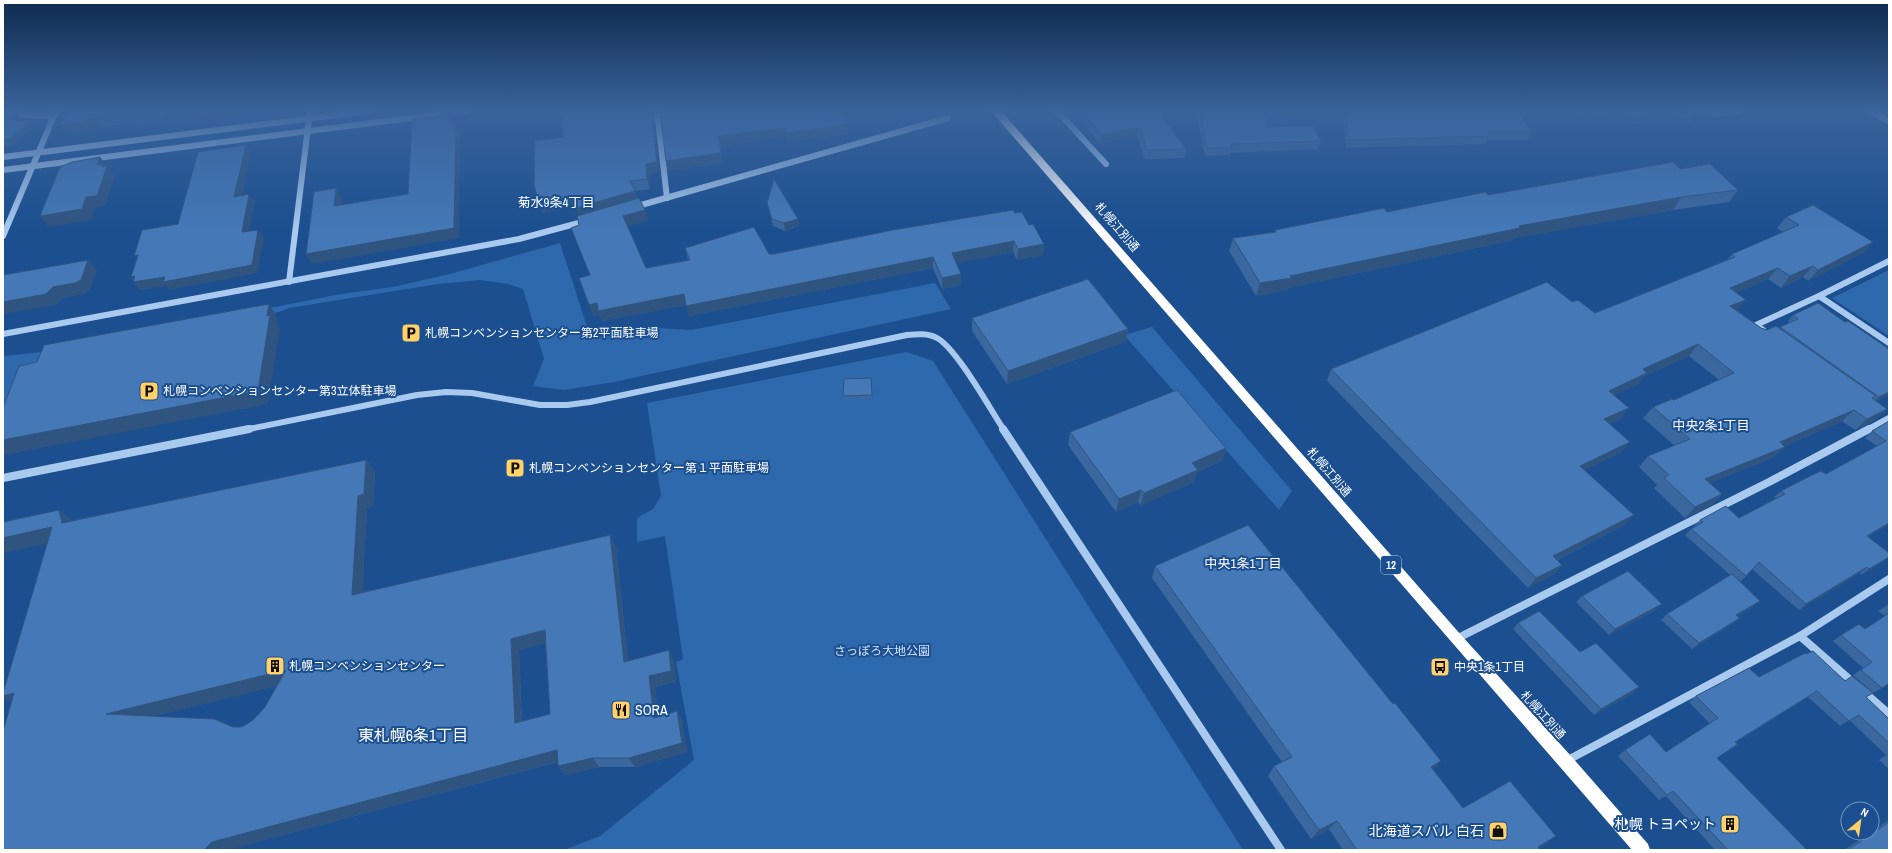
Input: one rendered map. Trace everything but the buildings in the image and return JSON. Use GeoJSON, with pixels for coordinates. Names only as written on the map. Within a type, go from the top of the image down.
{"type":"FeatureCollection","features":[{"type":"Feature","properties":{"kind":"highway","name":"札幌江別通"},"geometry":{"type":"LineString","coordinates":[[1031,151],[1456,639],[1566,761],[1642,850]]}},
{"type":"Feature","properties":{"kind":"street"},"geometry":{"type":"LineString","coordinates":[[3,236],[39,151]]}},
{"type":"Feature","properties":{"kind":"street"},"geometry":{"type":"LineString","coordinates":[[3,158],[63,151]]}},
{"type":"Feature","properties":{"kind":"street"},"geometry":{"type":"LineString","coordinates":[[3,170],[156,151]]}},
{"type":"Feature","properties":{"kind":"street"},"geometry":{"type":"LineString","coordinates":[[289,282],[305,151]]}},
{"type":"Feature","properties":{"kind":"street"},"geometry":{"type":"LineString","coordinates":[[662,151],[667,198]]}},
{"type":"Feature","properties":{"kind":"street"},"geometry":{"type":"LineString","coordinates":[[630,208],[833,151]]}},
{"type":"Feature","properties":{"kind":"street"},"geometry":{"type":"LineString","coordinates":[[1094,151],[1106,164]]}},
{"type":"Feature","properties":{"kind":"street"},"geometry":{"type":"LineString","coordinates":[[3,334],[519,239],[593,219]]}},
{"type":"Feature","properties":{"kind":"street"},"geometry":{"type":"LineString","coordinates":[[1769,334],[1756,325],[1889,261]]}},
{"type":"Feature","properties":{"kind":"street"},"geometry":{"type":"LineString","coordinates":[[1819,296],[1889,343]]}},
{"type":"Feature","properties":{"kind":"street"},"geometry":{"type":"LineString","coordinates":[[3,478],[417,395],[446,392],[472,393],[540,405],[567,405],[590,402],[907,335],[922,334],[934,336],[952,351],[1281,850]]}},
{"type":"Feature","properties":{"kind":"street"},"geometry":{"type":"LineString","coordinates":[[1456,639],[1769,482],[1886,416]]}},
{"type":"Feature","properties":{"kind":"street"},"geometry":{"type":"LineString","coordinates":[[1566,761],[1800,636],[1889,580]]}},
{"type":"Feature","properties":{"kind":"street"},"geometry":{"type":"LineString","coordinates":[[1800,636],[1889,714]]}},
{"type":"Feature","properties":{"kind":"green space"},"geometry":{"type":"Polygon","coordinates":[[[560,243],[591,339],[643,327],[691,330],[935,283],[951,309],[614,382],[564,390],[533,386],[544,359],[523,289],[508,284],[480,280],[438,284],[289,308],[279,312],[52,357],[3,452],[3,356],[42,352],[341,294],[393,287],[450,274],[560,243]]]}},
{"type":"Feature","properties":{"kind":"green space"},"geometry":{"type":"Polygon","coordinates":[[[1889,270],[1889,336],[1832,298],[1889,270]]]}},
{"type":"Feature","properties":{"kind":"green space"},"geometry":{"type":"Polygon","coordinates":[[[1152,327],[1292,491],[1279,510],[1124,335],[1152,327]]]}},
{"type":"Feature","properties":{"kind":"green space","name":"さっぽろ大地公園"},"geometry":{"type":"Polygon","coordinates":[[[906,352],[933,361],[1243,850],[564,850],[600,836],[694,760],[676,662],[683,659],[665,536],[637,542],[637,518],[653,509],[661,496],[647,403],[906,352]]]}},
{"type":"Feature","properties":{"kind":"place","name":"札幌コンベンションセンター第2平面駐車場"},"geometry":{"type":"Point","coordinates":[411,333]}},
{"type":"Feature","properties":{"kind":"place","name":"札幌コンベンションセンター第3立体駐車場"},"geometry":{"type":"Point","coordinates":[149,391]}},
{"type":"Feature","properties":{"kind":"place","name":"札幌コンベンションセンター第１平面駐車場"},"geometry":{"type":"Point","coordinates":[515,468]}},
{"type":"Feature","properties":{"kind":"place","name":"札幌コンベンションセンター"},"geometry":{"type":"Point","coordinates":[275,666]}},
{"type":"Feature","properties":{"kind":"place","name":"中央1条1丁目"},"geometry":{"type":"Point","coordinates":[1440,667]}},
{"type":"Feature","properties":{"kind":"place","name":"SORA"},"geometry":{"type":"Point","coordinates":[621,710]}},
{"type":"Feature","properties":{"kind":"place","name":"札幌 トヨペット"},"geometry":{"type":"Point","coordinates":[1730,824]}},
{"type":"Feature","properties":{"kind":"place","name":"北海道スバル 白石"},"geometry":{"type":"Point","coordinates":[1498,831]}},
{"type":"Feature","properties":{"kind":"district","name":"菊水9条4丁目"},"geometry":{"type":"Point","coordinates":[556,202]}},
{"type":"Feature","properties":{"kind":"district","name":"中央2条1丁目"},"geometry":{"type":"Point","coordinates":[1711,425]}},
{"type":"Feature","properties":{"kind":"district","name":"中央1条1丁目"},"geometry":{"type":"Point","coordinates":[1243,563]}},
{"type":"Feature","properties":{"kind":"district","name":"東札幌6条1丁目"},"geometry":{"type":"Point","coordinates":[413,735]}}]}
